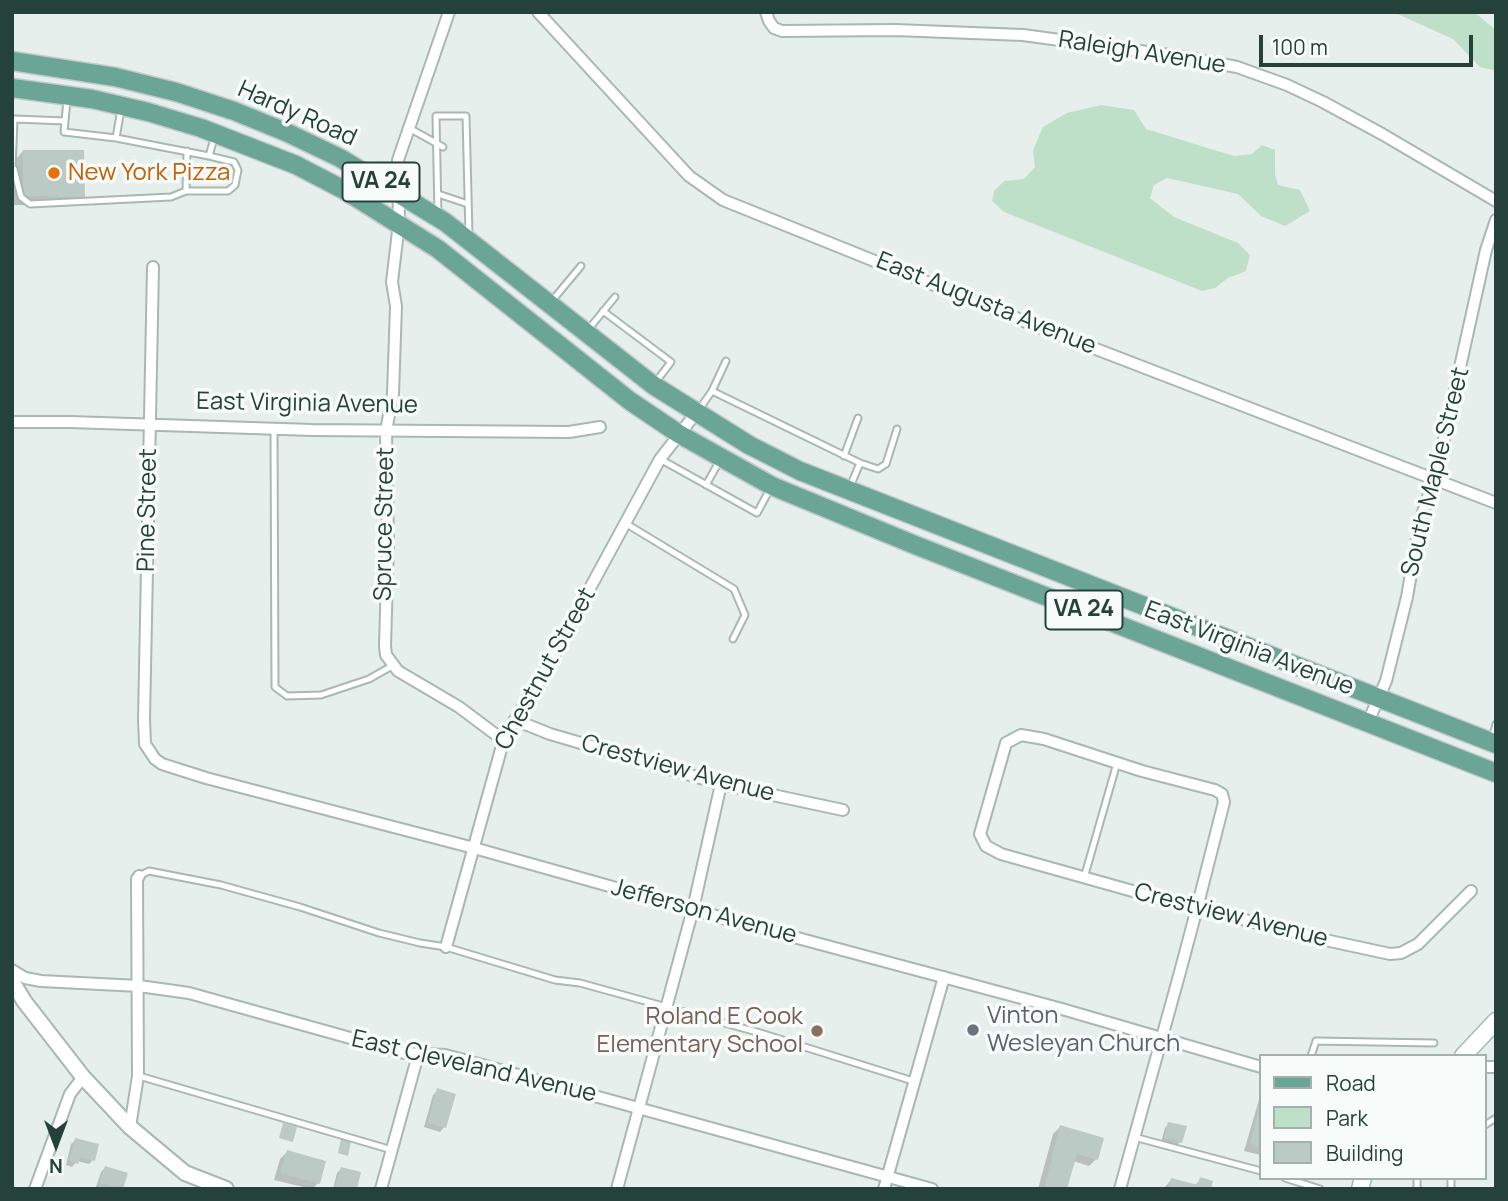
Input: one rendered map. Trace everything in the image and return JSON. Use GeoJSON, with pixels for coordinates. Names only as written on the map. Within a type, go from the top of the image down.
{"type":"FeatureCollection","features":[{"type":"Feature","properties":{"kind":"main road","name":"Hardy Road"},"geometry":{"type":"LineString","coordinates":[[12,61],[115,77],[176,92],[234,111],[340,158],[439,218],[584,333],[653,385],[696,413]]}},
{"type":"Feature","properties":{"kind":"main road","name":"Hardy Road"},"geometry":{"type":"LineString","coordinates":[[12,88],[68,95],[121,106],[216,133],[296,165],[344,190],[438,249],[630,401],[678,434]]}},
{"type":"Feature","properties":{"kind":"main road","name":"East Virginia Avenue"},"geometry":{"type":"LineString","coordinates":[[696,413],[749,445],[800,471],[1493,743]]}},
{"type":"Feature","properties":{"kind":"main road","name":"East Virginia Avenue"},"geometry":{"type":"LineString","coordinates":[[678,434],[772,486],[915,545],[1496,773]]}},
{"type":"Feature","properties":{"kind":"main road"},"geometry":{"type":"LineString","coordinates":[[1465,1054],[1496,1021]]}},
{"type":"Feature","properties":{"kind":"street","name":"Spruce Street"},"geometry":{"type":"LineString","coordinates":[[393,666],[386,655],[384,621],[388,542],[386,430],[393,394],[396,306],[392,282],[399,223],[398,160],[449,12]]}},
{"type":"Feature","properties":{"kind":"street","name":"East Augusta Avenue"},"geometry":{"type":"LineString","coordinates":[[538,12],[689,176],[723,200],[1031,324],[1496,503]]}},
{"type":"Feature","properties":{"kind":"street","name":"Raleigh Avenue"},"geometry":{"type":"LineString","coordinates":[[766,12],[774,28],[782,31],[895,30],[1023,35],[1237,67],[1287,85],[1323,102],[1496,201]]}},
{"type":"Feature","properties":{"kind":"street","name":"South Maple Street"},"geometry":{"type":"LineString","coordinates":[[1368,722],[1386,681],[1407,597],[1420,522],[1439,462],[1486,250],[1496,220]]}},
{"type":"Feature","properties":{"kind":"street","name":"Pine Street"},"geometry":{"type":"LineString","coordinates":[[150,753],[145,744],[145,719],[153,267]]}},
{"type":"Feature","properties":{"kind":"street","name":"Chestnut Street"},"geometry":{"type":"LineString","coordinates":[[446,947],[503,740],[538,684],[660,459],[696,413]]}},
{"type":"Feature","properties":{"kind":"street","name":"East Virginia Avenue"},"geometry":{"type":"LineString","coordinates":[[12,422],[274,429],[569,432],[600,428]]}},
{"type":"Feature","properties":{"kind":"street"},"geometry":{"type":"LineString","coordinates":[[393,666],[459,707],[503,740]]}},
{"type":"Feature","properties":{"kind":"street","name":"Crestview Avenue"},"geometry":{"type":"LineString","coordinates":[[515,720],[550,734],[721,784],[843,810]]}},
{"type":"Feature","properties":{"kind":"street","name":"Crestview Avenue"},"geometry":{"type":"LineString","coordinates":[[1117,763],[1028,735],[1013,737],[1003,747],[980,834],[986,846],[1001,854],[1084,878],[1390,954],[1401,953],[1418,944],[1471,891]]}},
{"type":"Feature","properties":{"kind":"street","name":"Jefferson Avenue"},"geometry":{"type":"LineString","coordinates":[[150,753],[162,764],[206,778],[474,848],[1260,1067]]}},
{"type":"Feature","properties":{"kind":"street"},"geometry":{"type":"LineString","coordinates":[[1117,763],[1215,790],[1222,794],[1224,802],[1120,1189]]}},
{"type":"Feature","properties":{"kind":"street"},"geometry":{"type":"LineString","coordinates":[[617,1189],[693,909],[721,784]]}},
{"type":"Feature","properties":{"kind":"street"},"geometry":{"type":"LineString","coordinates":[[130,1127],[138,1076],[139,876]]}},
{"type":"Feature","properties":{"kind":"street","name":"East Cleveland Avenue"},"geometry":{"type":"LineString","coordinates":[[12,970],[25,978],[41,981],[139,986],[189,993],[418,1055],[445,1055],[464,1060],[932,1189]]}},
{"type":"Feature","properties":{"kind":"street"},"geometry":{"type":"LineString","coordinates":[[884,1189],[944,977]]}},
{"type":"Feature","properties":{"kind":"street"},"geometry":{"type":"LineString","coordinates":[[12,981],[24,1001],[83,1077],[130,1127],[185,1173],[226,1189]]}},
{"type":"Feature","properties":{"kind":"street"},"geometry":{"type":"LineString","coordinates":[[381,1189],[418,1055]]}},
{"type":"Feature","properties":{"kind":"street"},"geometry":{"type":"LineString","coordinates":[[35,1189],[57,1124],[70,1094],[83,1077]]}},
{"type":"Feature","properties":{"kind":"lane"},"geometry":{"type":"LineString","coordinates":[[65,121],[14,119],[13,169],[21,197],[30,204],[171,197],[186,191],[228,191],[235,185],[238,170],[234,162],[116,138],[64,132],[68,95]]}},
{"type":"Feature","properties":{"kind":"lane"},"geometry":{"type":"LineString","coordinates":[[116,138],[121,106]]}},
{"type":"Feature","properties":{"kind":"lane"},"geometry":{"type":"LineString","coordinates":[[439,218],[440,145],[436,116],[466,116],[464,154],[469,240]]}},
{"type":"Feature","properties":{"kind":"lane"},"geometry":{"type":"LineString","coordinates":[[409,128],[440,145]]}},
{"type":"Feature","properties":{"kind":"lane"},"geometry":{"type":"LineString","coordinates":[[209,156],[216,133]]}},
{"type":"Feature","properties":{"kind":"lane"},"geometry":{"type":"LineString","coordinates":[[186,191],[187,151]]}},
{"type":"Feature","properties":{"kind":"lane"},"geometry":{"type":"LineString","coordinates":[[438,194],[468,204]]}},
{"type":"Feature","properties":{"kind":"lane"},"geometry":{"type":"LineString","coordinates":[[549,304],[581,266]]}},
{"type":"Feature","properties":{"kind":"lane"},"geometry":{"type":"LineString","coordinates":[[584,333],[615,297]]}},
{"type":"Feature","properties":{"kind":"lane"},"geometry":{"type":"LineString","coordinates":[[603,311],[671,362],[653,385]]}},
{"type":"Feature","properties":{"kind":"lane"},"geometry":{"type":"LineString","coordinates":[[696,413],[712,391],[726,361]]}},
{"type":"Feature","properties":{"kind":"lane"},"geometry":{"type":"LineString","coordinates":[[712,391],[844,456],[878,469],[886,464],[897,429]]}},
{"type":"Feature","properties":{"kind":"lane"},"geometry":{"type":"LineString","coordinates":[[844,456],[858,418]]}},
{"type":"Feature","properties":{"kind":"lane"},"geometry":{"type":"LineString","coordinates":[[274,429],[275,687],[287,696],[321,695],[369,679],[393,666]]}},
{"type":"Feature","properties":{"kind":"lane"},"geometry":{"type":"LineString","coordinates":[[706,485],[721,458]]}},
{"type":"Feature","properties":{"kind":"lane"},"geometry":{"type":"LineString","coordinates":[[660,459],[757,513],[772,486]]}},
{"type":"Feature","properties":{"kind":"lane"},"geometry":{"type":"LineString","coordinates":[[848,490],[860,463]]}},
{"type":"Feature","properties":{"kind":"lane"},"geometry":{"type":"LineString","coordinates":[[625,523],[734,589],[745,615],[733,639]]}},
{"type":"Feature","properties":{"kind":"lane"},"geometry":{"type":"LineString","coordinates":[[1493,743],[1496,724]]}},
{"type":"Feature","properties":{"kind":"lane"},"geometry":{"type":"LineString","coordinates":[[1084,878],[1117,763]]}},
{"type":"Feature","properties":{"kind":"lane"},"geometry":{"type":"LineString","coordinates":[[139,876],[149,871],[221,885],[379,933],[446,947],[555,980],[580,983],[812,1047],[914,1081]]}},
{"type":"Feature","properties":{"kind":"lane"},"geometry":{"type":"LineString","coordinates":[[1312,1054],[1316,1041],[1434,1043]]}},
{"type":"Feature","properties":{"kind":"lane"},"geometry":{"type":"LineString","coordinates":[[138,1076],[391,1150]]}},
{"type":"Feature","properties":{"kind":"lane"},"geometry":{"type":"LineString","coordinates":[[1135,1137],[1260,1171]]}},
{"type":"Feature","properties":{"kind":"lane"},"geometry":{"type":"LineString","coordinates":[[1291,1180],[1320,1189]]}},
{"type":"Feature","properties":{"kind":"green space"},"geometry":{"type":"Polygon","coordinates":[[[1393,12],[1474,12],[1496,30],[1496,71],[1480,67],[1453,39],[1393,12]]]}},
{"type":"Feature","properties":{"kind":"green space"},"geometry":{"type":"Polygon","coordinates":[[[1101,105],[1134,110],[1146,129],[1234,156],[1252,154],[1262,145],[1275,150],[1278,185],[1300,190],[1310,211],[1285,226],[1261,216],[1238,194],[1167,178],[1154,185],[1150,198],[1174,217],[1238,243],[1250,255],[1246,271],[1228,278],[1215,288],[1202,291],[1004,212],[992,201],[994,191],[1004,181],[1024,179],[1035,167],[1033,150],[1043,127],[1067,113],[1101,105]]]}},
{"type":"Feature","properties":{"kind":"building","name":"New York Pizza"},"geometry":{"type":"Polygon","coordinates":[[[23,150],[84,150],[85,197],[23,196],[23,150]]]}},
{"type":"Feature","properties":{"kind":"building"},"geometry":{"type":"Polygon","coordinates":[[[437,1088],[456,1094],[446,1128],[428,1123],[437,1088]]]}},
{"type":"Feature","properties":{"kind":"building"},"geometry":{"type":"Polygon","coordinates":[[[1260,1105],[1260,1147],[1250,1144],[1260,1105]]]}},
{"type":"Feature","properties":{"kind":"building"},"geometry":{"type":"Polygon","coordinates":[[[1168,1122],[1187,1126],[1182,1143],[1164,1138],[1168,1122]]]}},
{"type":"Feature","properties":{"kind":"building"},"geometry":{"type":"Polygon","coordinates":[[[283,1123],[297,1127],[293,1142],[279,1138],[283,1123]]]}},
{"type":"Feature","properties":{"kind":"building"},"geometry":{"type":"Polygon","coordinates":[[[1060,1125],[1104,1138],[1098,1160],[1077,1154],[1067,1189],[1044,1189],[1060,1125]]]}},
{"type":"Feature","properties":{"kind":"building"},"geometry":{"type":"Polygon","coordinates":[[[75,1138],[99,1144],[95,1161],[80,1157],[78,1164],[69,1161],[75,1138]]]}},
{"type":"Feature","properties":{"kind":"building"},"geometry":{"type":"Polygon","coordinates":[[[341,1139],[351,1142],[348,1156],[338,1153],[341,1139]]]}},
{"type":"Feature","properties":{"kind":"building"},"geometry":{"type":"Polygon","coordinates":[[[287,1150],[326,1161],[320,1184],[280,1173],[287,1150]]]}},
{"type":"Feature","properties":{"kind":"building"},"geometry":{"type":"Polygon","coordinates":[[[105,1166],[128,1173],[123,1189],[99,1183],[105,1166]]]}},
{"type":"Feature","properties":{"kind":"building"},"geometry":{"type":"Polygon","coordinates":[[[341,1167],[361,1172],[357,1189],[335,1187],[341,1167]]]}},
{"type":"Feature","properties":{"kind":"building"},"geometry":{"type":"Polygon","coordinates":[[[1200,1177],[1213,1181],[1211,1189],[1168,1189],[1171,1178],[1198,1185],[1200,1177]]]}},
{"type":"Feature","properties":{"kind":"place","name":"New York Pizza"},"geometry":{"type":"Point","coordinates":[54,173]}},
{"type":"Feature","properties":{"kind":"place","name":"Vinton Wesleyan Church"},"geometry":{"type":"Point","coordinates":[973,1030]}},
{"type":"Feature","properties":{"kind":"place","name":"Roland E Cook Elementary School"},"geometry":{"type":"Point","coordinates":[817,1031]}}]}
